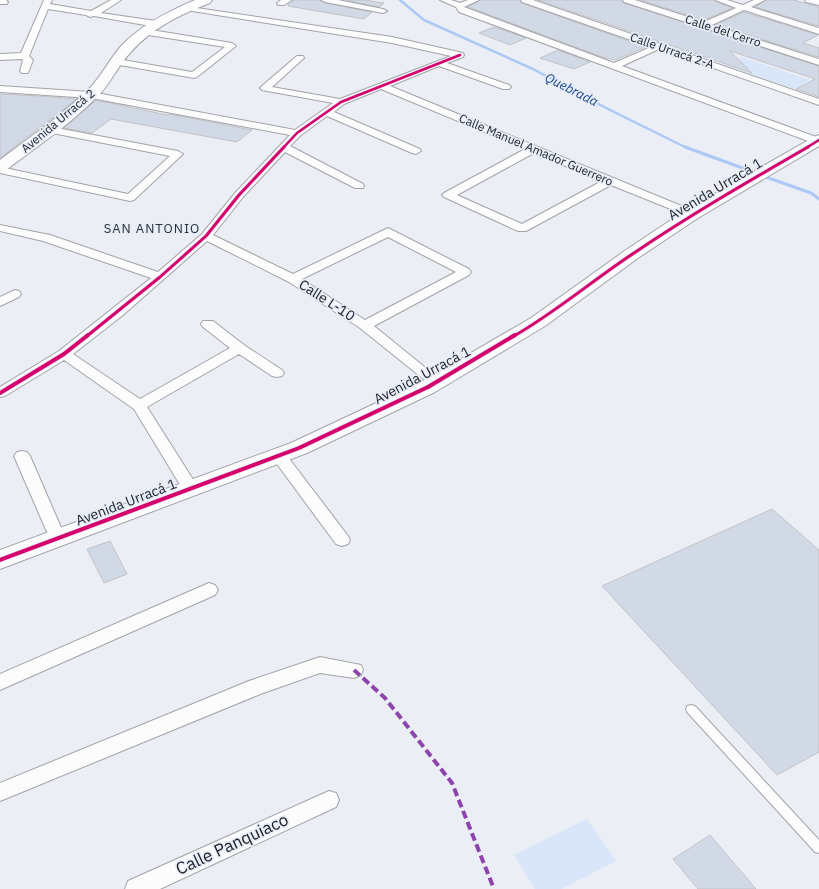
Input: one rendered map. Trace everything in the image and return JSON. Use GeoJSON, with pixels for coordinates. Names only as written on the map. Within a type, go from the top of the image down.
{"type":"FeatureCollection","features":[{"type":"Feature","properties":{"kind":"street"},"geometry":{"type":"LineString","coordinates":[[91,15],[117,0]]}},
{"type":"Feature","properties":{"kind":"street","name":"Avenida Urracá 2"},"geometry":{"type":"LineString","coordinates":[[0,167],[51,130],[91,95],[126,50],[151,27],[186,8],[206,0]]}},
{"type":"Feature","properties":{"kind":"street"},"geometry":{"type":"LineString","coordinates":[[325,0],[383,11]]}},
{"type":"Feature","properties":{"kind":"street"},"geometry":{"type":"LineString","coordinates":[[444,0],[460,6],[462,10],[818,141]]}},
{"type":"Feature","properties":{"kind":"street"},"geometry":{"type":"LineString","coordinates":[[460,6],[475,0]]}},
{"type":"Feature","properties":{"kind":"street","name":"Calle Urracá 2-A"},"geometry":{"type":"LineString","coordinates":[[525,0],[819,102]]}},
{"type":"Feature","properties":{"kind":"street","name":"Calle del Cerro"},"geometry":{"type":"LineString","coordinates":[[627,0],[819,62]]}},
{"type":"Feature","properties":{"kind":"street"},"geometry":{"type":"LineString","coordinates":[[719,0],[819,31]]}},
{"type":"Feature","properties":{"kind":"street"},"geometry":{"type":"LineString","coordinates":[[704,25],[761,0]]}},
{"type":"Feature","properties":{"kind":"street"},"geometry":{"type":"LineString","coordinates":[[809,0],[819,3]]}},
{"type":"Feature","properties":{"kind":"street"},"geometry":{"type":"LineString","coordinates":[[24,56],[45,5],[151,27],[232,46],[194,74],[116,62]]}},
{"type":"Feature","properties":{"kind":"street"},"geometry":{"type":"LineString","coordinates":[[0,393],[64,354],[160,277],[206,236],[239,195],[297,133],[341,102],[460,55],[392,40],[186,8]]}},
{"type":"Feature","properties":{"kind":"street"},"geometry":{"type":"LineString","coordinates":[[614,66],[659,46]]}},
{"type":"Feature","properties":{"kind":"street"},"geometry":{"type":"LineString","coordinates":[[0,58],[24,56]]}},
{"type":"Feature","properties":{"kind":"street"},"geometry":{"type":"LineString","coordinates":[[24,56],[28,60],[25,70]]}},
{"type":"Feature","properties":{"kind":"street"},"geometry":{"type":"LineString","coordinates":[[300,58],[265,88],[341,102]]}},
{"type":"Feature","properties":{"kind":"street"},"geometry":{"type":"LineString","coordinates":[[438,63],[506,87]]}},
{"type":"Feature","properties":{"kind":"street","name":"Calle Manuel Amador Guerrero"},"geometry":{"type":"LineString","coordinates":[[381,86],[692,214]]}},
{"type":"Feature","properties":{"kind":"street"},"geometry":{"type":"LineString","coordinates":[[0,89],[91,95],[297,133]]}},
{"type":"Feature","properties":{"kind":"street"},"geometry":{"type":"LineString","coordinates":[[326,112],[416,151]]}},
{"type":"Feature","properties":{"kind":"street"},"geometry":{"type":"LineString","coordinates":[[0,170],[130,198],[178,154],[51,130]]}},
{"type":"Feature","properties":{"kind":"street","name":"Avenida Urracá 1"},"geometry":{"type":"LineString","coordinates":[[0,560],[299,448],[428,387],[538,322],[632,254],[692,214],[818,141]]}},
{"type":"Feature","properties":{"kind":"street"},"geometry":{"type":"LineString","coordinates":[[284,147],[359,186]]}},
{"type":"Feature","properties":{"kind":"street"},"geometry":{"type":"LineString","coordinates":[[533,149],[448,195],[522,229],[610,181]]}},
{"type":"Feature","properties":{"kind":"street"},"geometry":{"type":"LineString","coordinates":[[0,228],[46,238],[160,277]]}},
{"type":"Feature","properties":{"kind":"street"},"geometry":{"type":"LineString","coordinates":[[293,279],[388,232],[465,272],[365,325]]}},
{"type":"Feature","properties":{"kind":"street","name":"Calle L-10"},"geometry":{"type":"LineString","coordinates":[[206,236],[293,279],[365,325],[436,382]]}},
{"type":"Feature","properties":{"kind":"street"},"geometry":{"type":"LineString","coordinates":[[0,302],[14,294]]}},
{"type":"Feature","properties":{"kind":"street"},"geometry":{"type":"LineString","coordinates":[[208,324],[239,348],[277,373]]}},
{"type":"Feature","properties":{"kind":"street"},"geometry":{"type":"LineString","coordinates":[[139,406],[239,348]]}},
{"type":"Feature","properties":{"kind":"street"},"geometry":{"type":"LineString","coordinates":[[64,354],[139,406],[191,489]]}},
{"type":"Feature","properties":{"kind":"street"},"geometry":{"type":"LineString","coordinates":[[22,456],[58,539]]}},
{"type":"Feature","properties":{"kind":"street"},"geometry":{"type":"LineString","coordinates":[[279,456],[342,540]]}},
{"type":"Feature","properties":{"kind":"street"},"geometry":{"type":"LineString","coordinates":[[0,682],[209,590]]}},
{"type":"Feature","properties":{"kind":"street"},"geometry":{"type":"LineString","coordinates":[[0,792],[256,687],[320,665],[354,670]]}},
{"type":"Feature","properties":{"kind":"street","name":"Calle Panquiaco"},"geometry":{"type":"LineString","coordinates":[[136,889],[328,800]]}},
{"type":"Feature","properties":{"kind":"lane"},"geometry":{"type":"LineString","coordinates":[[691,709],[819,848]]}},
{"type":"Feature","properties":{"kind":"shaded area"},"geometry":{"type":"Polygon","coordinates":[[[742,57],[810,80],[794,89],[724,65],[742,57]]]}},
{"type":"Feature","properties":{"kind":"shaded area"},"geometry":{"type":"Polygon","coordinates":[[[587,819],[616,861],[561,889],[535,889],[514,855],[587,819]]]}},
{"type":"Feature","properties":{"kind":"building"},"geometry":{"type":"Polygon","coordinates":[[[293,0],[320,0],[325,3],[372,12],[364,19],[288,6],[288,4],[293,0]]]}},
{"type":"Feature","properties":{"kind":"building"},"geometry":{"type":"Polygon","coordinates":[[[346,0],[364,0],[384,3],[379,7],[346,0]]]}},
{"type":"Feature","properties":{"kind":"building"},"geometry":{"type":"Polygon","coordinates":[[[480,0],[520,0],[522,3],[645,47],[615,60],[602,57],[468,7],[480,0]]]}},
{"type":"Feature","properties":{"kind":"building"},"geometry":{"type":"Polygon","coordinates":[[[538,0],[622,0],[624,3],[819,66],[819,97],[796,89],[815,79],[730,51],[752,73],[538,0]]]}},
{"type":"Feature","properties":{"kind":"building"},"geometry":{"type":"Polygon","coordinates":[[[640,0],[714,0],[732,8],[704,20],[640,0]]]}},
{"type":"Feature","properties":{"kind":"building"},"geometry":{"type":"Polygon","coordinates":[[[766,0],[794,0],[819,7],[819,26],[755,7],[766,0]]]}},
{"type":"Feature","properties":{"kind":"building"},"geometry":{"type":"Polygon","coordinates":[[[744,12],[818,35],[803,43],[819,48],[819,57],[716,25],[744,12]]]}},
{"type":"Feature","properties":{"kind":"building"},"geometry":{"type":"Polygon","coordinates":[[[494,27],[526,38],[510,45],[479,33],[494,27]]]}},
{"type":"Feature","properties":{"kind":"building"},"geometry":{"type":"Polygon","coordinates":[[[558,50],[590,62],[574,69],[540,58],[558,50]]]}},
{"type":"Feature","properties":{"kind":"building"},"geometry":{"type":"Polygon","coordinates":[[[0,94],[38,96],[77,99],[0,158],[0,94]]]}},
{"type":"Feature","properties":{"kind":"building"},"geometry":{"type":"Polygon","coordinates":[[[96,100],[167,115],[169,114],[252,130],[237,142],[111,119],[92,133],[64,128],[96,100]]]}},
{"type":"Feature","properties":{"kind":"building"},"geometry":{"type":"Polygon","coordinates":[[[772,509],[819,550],[819,752],[777,775],[602,586],[772,509]]]}},
{"type":"Feature","properties":{"kind":"building"},"geometry":{"type":"Polygon","coordinates":[[[110,541],[127,574],[104,583],[87,549],[110,541]]]}},
{"type":"Feature","properties":{"kind":"building"},"geometry":{"type":"Polygon","coordinates":[[[710,835],[756,889],[698,889],[673,859],[710,835]]]}},
{"type":"Feature","properties":{"kind":"waterway","name":"Quebrada"},"geometry":{"type":"LineString","coordinates":[[400,0],[424,20],[533,69],[608,109],[687,148]]}},
{"type":"Feature","properties":{"kind":"waterway","name":"Quebrada"},"geometry":{"type":"LineString","coordinates":[[685,147],[748,170]]}},
{"type":"Feature","properties":{"kind":"waterway","name":"Quebrada"},"geometry":{"type":"LineString","coordinates":[[763,176],[811,193],[819,199]]}},
{"type":"Feature","properties":{"kind":"marked path"},"geometry":{"type":"LineString","coordinates":[[354,670],[385,698],[452,783],[494,889]]}},
{"type":"Feature","properties":{"kind":"cycle path"},"geometry":{"type":"LineString","coordinates":[[0,393],[64,354],[160,277],[206,236],[239,195],[297,133],[341,102],[460,55]]}},
{"type":"Feature","properties":{"kind":"cycle path"},"geometry":{"type":"LineString","coordinates":[[0,560],[299,448],[428,387],[538,322],[632,254],[692,214],[819,140]]}},
{"type":"Feature","properties":{"kind":"district","name":"SAN ANTONIO"},"geometry":{"type":"Point","coordinates":[152,228]}}]}
